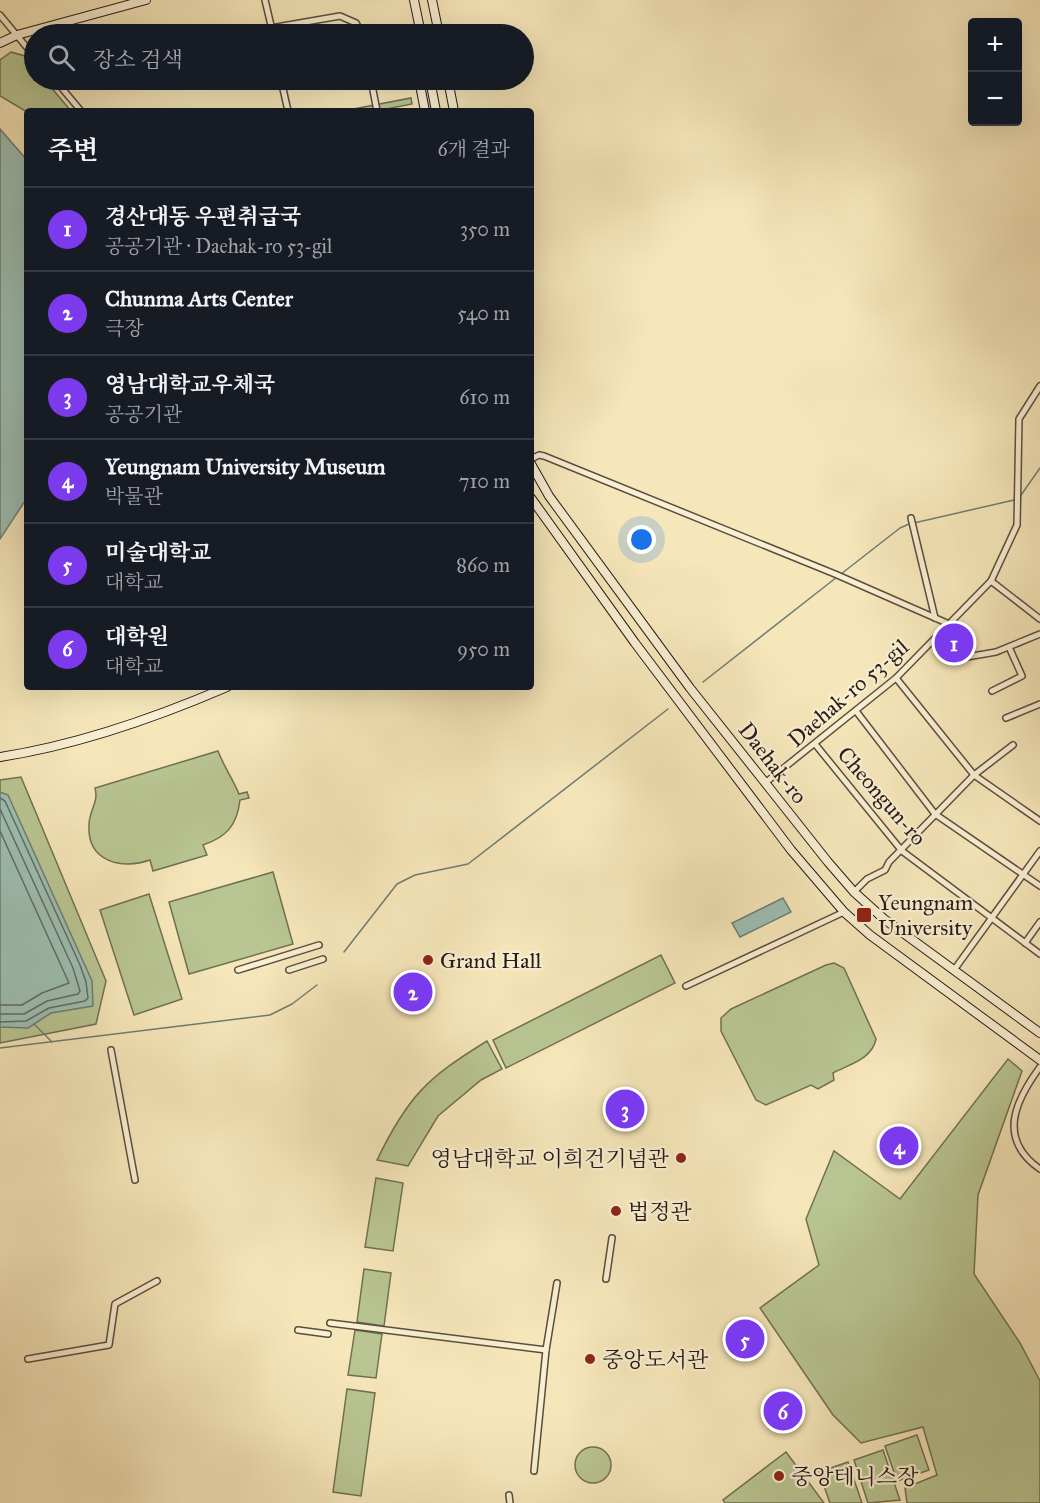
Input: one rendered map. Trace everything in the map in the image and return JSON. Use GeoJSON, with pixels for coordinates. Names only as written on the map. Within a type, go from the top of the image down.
{"type":"FeatureCollection","features":[{"type":"Feature","properties":{"kind":"main road"},"geometry":{"type":"LineString","coordinates":[[54,24],[128,2],[146,0]]}},
{"type":"Feature","properties":{"kind":"main road"},"geometry":{"type":"LineString","coordinates":[[414,0],[419,24]]}},
{"type":"Feature","properties":{"kind":"main road"},"geometry":{"type":"LineString","coordinates":[[432,0],[437,24]]}},
{"type":"Feature","properties":{"kind":"main road"},"geometry":{"type":"LineString","coordinates":[[0,43],[24,33]]}},
{"type":"Feature","properties":{"kind":"main road"},"geometry":{"type":"LineString","coordinates":[[421,90],[424,108]]}},
{"type":"Feature","properties":{"kind":"main road"},"geometry":{"type":"LineString","coordinates":[[432,90],[435,108]]}},
{"type":"Feature","properties":{"kind":"main road"},"geometry":{"type":"LineString","coordinates":[[450,90],[453,108]]}},
{"type":"Feature","properties":{"kind":"main road","name":"Daehak-ro"},"geometry":{"type":"LineString","coordinates":[[534,469],[549,496],[610,581],[765,783],[854,892],[884,919],[1040,1033]]}},
{"type":"Feature","properties":{"kind":"main road"},"geometry":{"type":"LineString","coordinates":[[534,502],[635,643],[791,850],[844,912],[870,935],[1040,1060]]}},
{"type":"Feature","properties":{"kind":"main road"},"geometry":{"type":"LineString","coordinates":[[0,757],[33,752],[133,723],[219,690]]}},
{"type":"Feature","properties":{"kind":"street"},"geometry":{"type":"LineString","coordinates":[[265,0],[270,24]]}},
{"type":"Feature","properties":{"kind":"street"},"geometry":{"type":"LineString","coordinates":[[0,15],[24,44]]}},
{"type":"Feature","properties":{"kind":"street"},"geometry":{"type":"LineString","coordinates":[[304,24],[340,16],[357,24]]}},
{"type":"Feature","properties":{"kind":"street"},"geometry":{"type":"LineString","coordinates":[[63,90],[78,108]]}},
{"type":"Feature","properties":{"kind":"street"},"geometry":{"type":"LineString","coordinates":[[284,90],[287,108]]}},
{"type":"Feature","properties":{"kind":"street"},"geometry":{"type":"LineString","coordinates":[[373,90],[376,108]]}},
{"type":"Feature","properties":{"kind":"street","name":"Daehak-ro 53-gil"},"geometry":{"type":"LineString","coordinates":[[765,783],[896,678],[991,581],[1017,525],[1019,419],[1040,386]]}},
{"type":"Feature","properties":{"kind":"street"},"geometry":{"type":"LineString","coordinates":[[534,457],[544,456],[588,473],[835,574],[949,624]]}},
{"type":"Feature","properties":{"kind":"street"},"geometry":{"type":"LineString","coordinates":[[911,518],[935,618]]}},
{"type":"Feature","properties":{"kind":"street"},"geometry":{"type":"LineString","coordinates":[[991,581],[1040,619]]}},
{"type":"Feature","properties":{"kind":"street"},"geometry":{"type":"LineString","coordinates":[[968,657],[1009,647],[1040,634]]}},
{"type":"Feature","properties":{"kind":"street"},"geometry":{"type":"LineString","coordinates":[[992,691],[1022,676],[1009,647]]}},
{"type":"Feature","properties":{"kind":"street"},"geometry":{"type":"LineString","coordinates":[[896,678],[974,775],[1040,821]]}},
{"type":"Feature","properties":{"kind":"street"},"geometry":{"type":"LineString","coordinates":[[1006,718],[1040,704]]}},
{"type":"Feature","properties":{"kind":"street"},"geometry":{"type":"LineString","coordinates":[[856,711],[935,814],[1040,886]]}},
{"type":"Feature","properties":{"kind":"street","name":"Cheongun-ro"},"geometry":{"type":"LineString","coordinates":[[815,744],[902,851],[1040,954]]}},
{"type":"Feature","properties":{"kind":"street"},"geometry":{"type":"LineString","coordinates":[[854,892],[867,879],[885,870],[889,862],[974,775],[1013,744]]}},
{"type":"Feature","properties":{"kind":"street"},"geometry":{"type":"LineString","coordinates":[[954,970],[1040,851]]}},
{"type":"Feature","properties":{"kind":"street"},"geometry":{"type":"LineString","coordinates":[[686,986],[844,912]]}},
{"type":"Feature","properties":{"kind":"street"},"geometry":{"type":"LineString","coordinates":[[1025,943],[1040,922]]}},
{"type":"Feature","properties":{"kind":"street"},"geometry":{"type":"LineString","coordinates":[[238,970],[319,945]]}},
{"type":"Feature","properties":{"kind":"street"},"geometry":{"type":"LineString","coordinates":[[289,970],[323,959]]}},
{"type":"Feature","properties":{"kind":"street"},"geometry":{"type":"LineString","coordinates":[[111,1050],[135,1180]]}},
{"type":"Feature","properties":{"kind":"street"},"geometry":{"type":"LineString","coordinates":[[1040,1067],[1020,1097],[1013,1115],[1014,1128],[1025,1157],[1040,1170]]}},
{"type":"Feature","properties":{"kind":"street"},"geometry":{"type":"LineString","coordinates":[[606,1279],[612,1238]]}},
{"type":"Feature","properties":{"kind":"street"},"geometry":{"type":"LineString","coordinates":[[28,1359],[109,1345],[115,1304],[157,1281]]}},
{"type":"Feature","properties":{"kind":"street"},"geometry":{"type":"LineString","coordinates":[[534,1471],[546,1350],[557,1283]]}},
{"type":"Feature","properties":{"kind":"street"},"geometry":{"type":"LineString","coordinates":[[330,1323],[546,1350]]}},
{"type":"Feature","properties":{"kind":"street"},"geometry":{"type":"LineString","coordinates":[[298,1330],[328,1334]]}},
{"type":"Feature","properties":{"kind":"street"},"geometry":{"type":"LineString","coordinates":[[509,1495],[510,1503]]}},
{"type":"Feature","properties":{"kind":"green space"},"geometry":{"type":"Polygon","coordinates":[[[11,52],[24,56],[24,90],[53,90],[68,108],[24,108],[24,110],[0,96],[0,60],[11,52]]]}},
{"type":"Feature","properties":{"kind":"green space"},"geometry":{"type":"Polygon","coordinates":[[[411,98],[412,104],[391,108],[359,108],[411,98]]]}},
{"type":"Feature","properties":{"kind":"green space"},"geometry":{"type":"Polygon","coordinates":[[[218,751],[239,794],[247,792],[249,798],[240,800],[239,809],[229,829],[218,838],[203,845],[207,855],[153,871],[150,860],[139,863],[118,863],[100,855],[90,838],[89,825],[96,798],[95,788],[218,751]]]}},
{"type":"Feature","properties":{"kind":"green space"},"geometry":{"type":"Polygon","coordinates":[[[21,777],[106,981],[96,1024],[0,1043],[0,780],[21,777]]]}},
{"type":"Feature","properties":{"kind":"green space"},"geometry":{"type":"Polygon","coordinates":[[[273,872],[293,944],[189,974],[169,902],[273,872]]]}},
{"type":"Feature","properties":{"kind":"green space"},"geometry":{"type":"Polygon","coordinates":[[[149,894],[182,999],[134,1015],[100,910],[149,894]]]}},
{"type":"Feature","properties":{"kind":"green space"},"geometry":{"type":"Polygon","coordinates":[[[661,955],[675,983],[506,1068],[493,1040],[661,955]]]}},
{"type":"Feature","properties":{"kind":"green space"},"geometry":{"type":"Polygon","coordinates":[[[834,963],[844,968],[876,1039],[874,1046],[859,1060],[833,1073],[834,1080],[818,1089],[811,1085],[766,1105],[756,1100],[721,1031],[721,1018],[731,1009],[834,963]]]}},
{"type":"Feature","properties":{"kind":"green space"},"geometry":{"type":"Polygon","coordinates":[[[487,1041],[502,1069],[481,1080],[438,1116],[408,1166],[377,1160],[399,1120],[421,1090],[449,1066],[487,1041]]]}},
{"type":"Feature","properties":{"kind":"green space"},"geometry":{"type":"Polygon","coordinates":[[[1008,1059],[1022,1071],[978,1195],[974,1274],[1020,1343],[1040,1381],[1040,1503],[907,1503],[905,1488],[937,1475],[923,1427],[861,1443],[833,1415],[760,1308],[819,1265],[806,1219],[834,1151],[900,1199],[1008,1059]]]}},
{"type":"Feature","properties":{"kind":"green space"},"geometry":{"type":"Polygon","coordinates":[[[376,1178],[403,1183],[393,1251],[365,1247],[376,1178]]]}},
{"type":"Feature","properties":{"kind":"green space"},"geometry":{"type":"Polygon","coordinates":[[[364,1269],[391,1273],[384,1326],[357,1322],[364,1269]]]}},
{"type":"Feature","properties":{"kind":"green space"},"geometry":{"type":"Polygon","coordinates":[[[355,1330],[382,1334],[376,1378],[348,1375],[355,1330]]]}},
{"type":"Feature","properties":{"kind":"green space"},"geometry":{"type":"Polygon","coordinates":[[[347,1389],[375,1393],[361,1496],[333,1492],[347,1389]]]}},
{"type":"Feature","properties":{"kind":"green space"},"geometry":{"type":"Polygon","coordinates":[[[917,1435],[929,1470],[897,1481],[885,1446],[917,1435]]]}},
{"type":"Feature","properties":{"kind":"green space"},"geometry":{"type":"Polygon","coordinates":[[[593,1447],[606,1452],[611,1465],[606,1478],[593,1483],[580,1478],[575,1465],[580,1452],[593,1447]]]}},
{"type":"Feature","properties":{"kind":"green space"},"geometry":{"type":"Polygon","coordinates":[[[883,1450],[900,1500],[868,1503],[854,1460],[883,1450]]]}},
{"type":"Feature","properties":{"kind":"green space","name":"중앙테니스장"},"geometry":{"type":"Polygon","coordinates":[[[786,1452],[824,1503],[725,1503],[723,1500],[786,1452]]]}},
{"type":"Feature","properties":{"kind":"green space"},"geometry":{"type":"Polygon","coordinates":[[[848,1462],[862,1503],[830,1503],[819,1472],[848,1462]]]}},
{"type":"Feature","properties":{"kind":"water"},"geometry":{"type":"Polygon","coordinates":[[[0,129],[24,157],[24,503],[0,539],[0,129]]]}},
{"type":"Feature","properties":{"kind":"water"},"geometry":{"type":"Polygon","coordinates":[[[0,792],[8,795],[92,981],[93,1006],[51,1013],[28,1028],[0,1027],[0,792]]]}},
{"type":"Feature","properties":{"kind":"water"},"geometry":{"type":"Polygon","coordinates":[[[783,898],[791,912],[740,937],[732,923],[783,898]]]}},
{"type":"Feature","properties":{"kind":"waterway"},"geometry":{"type":"LineString","coordinates":[[1019,498],[1040,468]]}},
{"type":"Feature","properties":{"kind":"waterway"},"geometry":{"type":"LineString","coordinates":[[914,523],[1014,500]]}},
{"type":"Feature","properties":{"kind":"waterway"},"geometry":{"type":"LineString","coordinates":[[841,574],[900,528],[909,524]]}},
{"type":"Feature","properties":{"kind":"waterway"},"geometry":{"type":"LineString","coordinates":[[703,682],[837,577]]}},
{"type":"Feature","properties":{"kind":"waterway"},"geometry":{"type":"LineString","coordinates":[[344,952],[397,884],[415,875],[468,864],[668,709]]}},
{"type":"Feature","properties":{"kind":"waterway"},"geometry":{"type":"LineString","coordinates":[[0,1048],[270,1015],[292,1004],[317,985]]}},
{"type":"Feature","properties":{"kind":"waterway"},"geometry":{"type":"LineString","coordinates":[[34,1024],[52,1042]]}},
{"type":"Feature","properties":{"kind":"place","name":"경산대동 우편취급국"},"geometry":{"type":"Point","coordinates":[954,643]}},
{"type":"Feature","properties":{"kind":"place","name":"Yeungnam University"},"geometry":{"type":"Point","coordinates":[864,915]}},
{"type":"Feature","properties":{"kind":"place","name":"Grand Hall"},"geometry":{"type":"Point","coordinates":[428,960]}},
{"type":"Feature","properties":{"kind":"place","name":"Chunma Arts Center"},"geometry":{"type":"Point","coordinates":[413,992]}},
{"type":"Feature","properties":{"kind":"place","name":"영남대학교우체국"},"geometry":{"type":"Point","coordinates":[625,1109]}},
{"type":"Feature","properties":{"kind":"place","name":"Yeungnam University Museum"},"geometry":{"type":"Point","coordinates":[899,1146]}},
{"type":"Feature","properties":{"kind":"place","name":"영남대학교 이희건기념관"},"geometry":{"type":"Point","coordinates":[681,1158]}},
{"type":"Feature","properties":{"kind":"place","name":"법정관"},"geometry":{"type":"Point","coordinates":[616,1211]}},
{"type":"Feature","properties":{"kind":"place","name":"미술대학교"},"geometry":{"type":"Point","coordinates":[745,1339]}},
{"type":"Feature","properties":{"kind":"place","name":"중앙도서관"},"geometry":{"type":"Point","coordinates":[590,1359]}},
{"type":"Feature","properties":{"kind":"place","name":"대학원"},"geometry":{"type":"Point","coordinates":[783,1411]}},
{"type":"Feature","properties":{"kind":"place","name":"중앙테니스장"},"geometry":{"type":"Point","coordinates":[779,1476]}}]}
